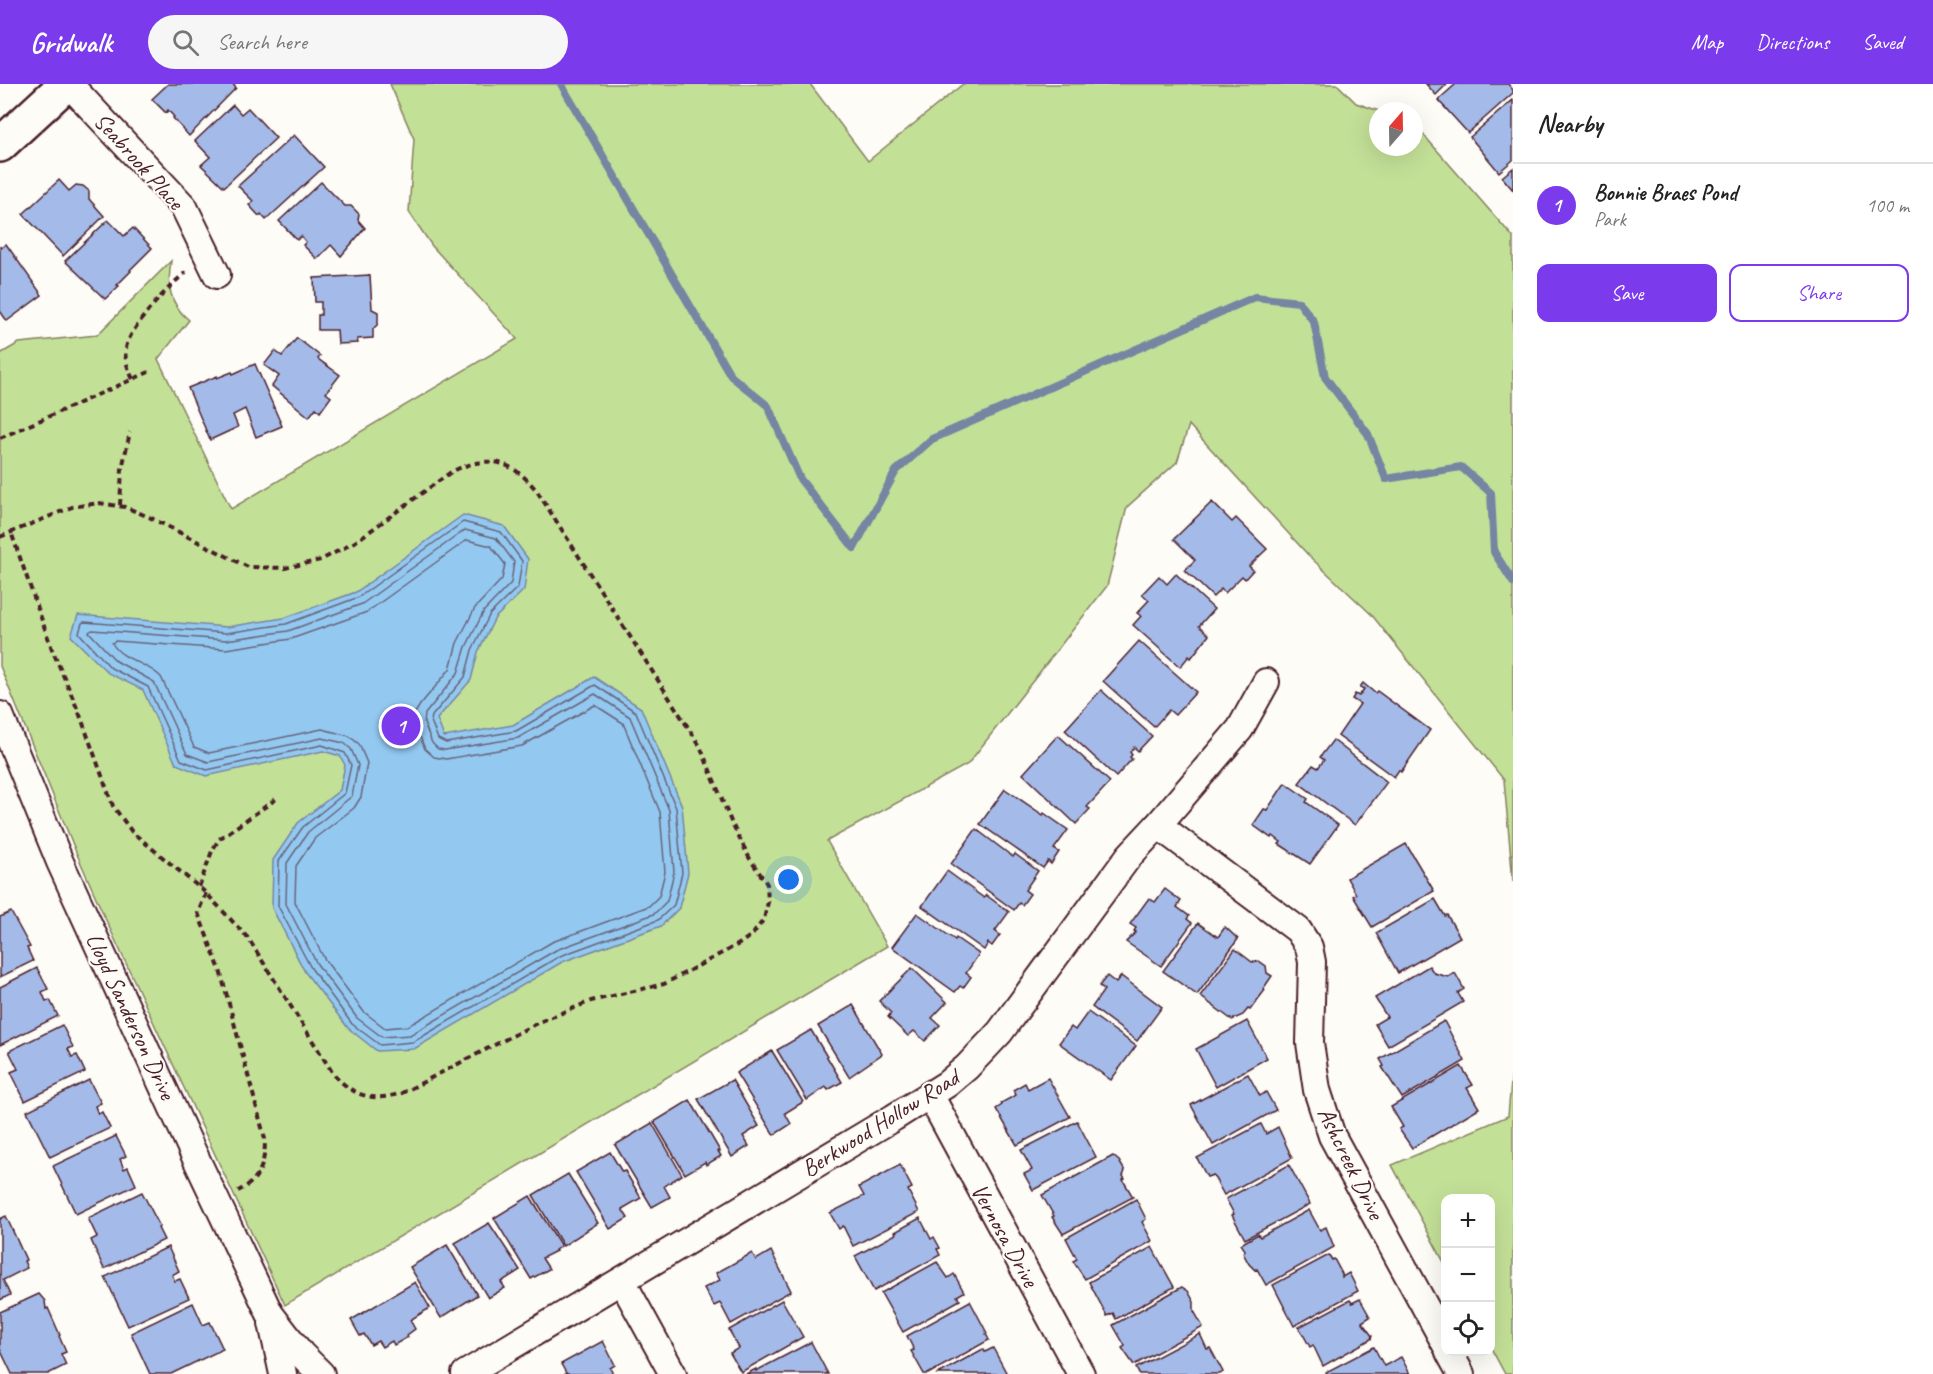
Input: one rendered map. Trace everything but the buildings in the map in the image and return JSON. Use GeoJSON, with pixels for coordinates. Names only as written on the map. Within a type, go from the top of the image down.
{"type":"FeatureCollection","features":[{"type":"Feature","properties":{"kind":"street"},"geometry":{"type":"LineString","coordinates":[[0,146],[68,84]]}},
{"type":"Feature","properties":{"kind":"street","name":"Seabrook Place"},"geometry":{"type":"LineString","coordinates":[[68,84],[184,207],[212,265]]}},
{"type":"Feature","properties":{"kind":"street","name":"Berkwood Hollow Road"},"geometry":{"type":"LineString","coordinates":[[465,1374],[930,1095],[967,1067],[1000,1032],[1129,856],[1240,729],[1266,682]]}},
{"type":"Feature","properties":{"kind":"street","name":"Lloyd Sanderson Drive"},"geometry":{"type":"LineString","coordinates":[[0,715],[74,893],[270,1314],[301,1354],[321,1374]]}},
{"type":"Feature","properties":{"kind":"street","name":"Ashcreek Drive"},"geometry":{"type":"LineString","coordinates":[[1158,825],[1298,930],[1309,947],[1312,962],[1310,1043],[1317,1090],[1332,1136],[1441,1336]]}},
{"type":"Feature","properties":{"kind":"street","name":"Vernosa Drive"},"geometry":{"type":"LineString","coordinates":[[930,1095],[1081,1374]]}},
{"type":"Feature","properties":{"kind":"street"},"geometry":{"type":"LineString","coordinates":[[622,1281],[673,1374]]}},
{"type":"Feature","properties":{"kind":"street","name":"Lloyd Sanderson Drive"},"geometry":{"type":"LineString","coordinates":[[270,1314],[283,1374]]}},
{"type":"Feature","properties":{"kind":"street"},"geometry":{"type":"LineString","coordinates":[[1451,1356],[1461,1374]]}},
{"type":"Feature","properties":{"kind":"path"},"geometry":{"type":"LineString","coordinates":[[133,380],[126,357],[130,333],[182,275],[212,265]]}},
{"type":"Feature","properties":{"kind":"path"},"geometry":{"type":"LineString","coordinates":[[0,438],[148,372]]}},
{"type":"Feature","properties":{"kind":"path"},"geometry":{"type":"LineString","coordinates":[[120,506],[122,469],[130,432]]}},
{"type":"Feature","properties":{"kind":"path"},"geometry":{"type":"LineString","coordinates":[[0,537],[11,532],[72,507],[99,503],[120,506],[149,517],[248,567],[285,568],[321,560],[355,542],[451,472],[468,463],[488,461],[507,465],[524,476],[537,491],[700,746],[732,824],[750,859],[767,884],[768,902],[764,919],[753,934],[739,944],[664,984],[591,1001],[537,1023],[402,1093],[372,1098],[351,1090],[334,1075],[248,938],[206,893],[132,832],[113,806],[80,715],[52,649],[11,532]]}},
{"type":"Feature","properties":{"kind":"path"},"geometry":{"type":"LineString","coordinates":[[199,887],[212,851],[219,839],[279,797]]}},
{"type":"Feature","properties":{"kind":"path"},"geometry":{"type":"LineString","coordinates":[[206,893],[198,913],[220,970],[265,1139],[265,1158],[258,1175],[245,1187],[235,1192]]}},
{"type":"Feature","properties":{"kind":"green space"},"geometry":{"type":"Polygon","coordinates":[[[390,84],[810,84],[868,161],[963,84],[1337,84],[1356,103],[1369,108],[1369,156],[1423,156],[1423,134],[1513,237],[1513,882],[1504,780],[1371,614],[1310,557],[1189,425],[1177,462],[1127,507],[1107,586],[968,764],[827,841],[887,946],[285,1305],[105,918],[0,666],[0,354],[19,343],[97,335],[171,261],[169,278],[173,301],[189,320],[158,359],[231,509],[517,339],[432,246],[409,212],[414,139],[390,84]]]}},
{"type":"Feature","properties":{"kind":"green space"},"geometry":{"type":"Polygon","coordinates":[[[1513,1060],[1513,1374],[1505,1374],[1495,1355],[1495,1194],[1441,1194],[1441,1257],[1392,1165],[1508,1116],[1513,1060]]]}},
{"type":"Feature","properties":{"kind":"water"},"geometry":{"type":"Polygon","coordinates":[[[463,515],[504,526],[528,559],[524,590],[495,618],[478,652],[471,680],[437,719],[444,737],[513,725],[594,677],[641,708],[682,806],[688,873],[679,908],[661,926],[562,962],[414,1049],[377,1051],[348,1028],[305,972],[272,908],[273,860],[298,823],[340,790],[345,765],[340,756],[323,751],[206,776],[176,764],[143,690],[108,673],[71,636],[78,615],[227,627],[284,618],[356,592],[463,515]]]}},
{"type":"Feature","properties":{"kind":"waterway"},"geometry":{"type":"LineString","coordinates":[[561,84],[731,376],[768,406],[800,479],[854,548],[896,471],[932,439],[1255,297],[1299,302],[1314,322],[1325,377],[1368,434],[1386,479],[1461,467],[1491,493],[1494,552],[1513,582]]}},
{"type":"Feature","properties":{"kind":"place","name":"Bonnie Braes Pond"},"geometry":{"type":"Point","coordinates":[401,726]}}]}
